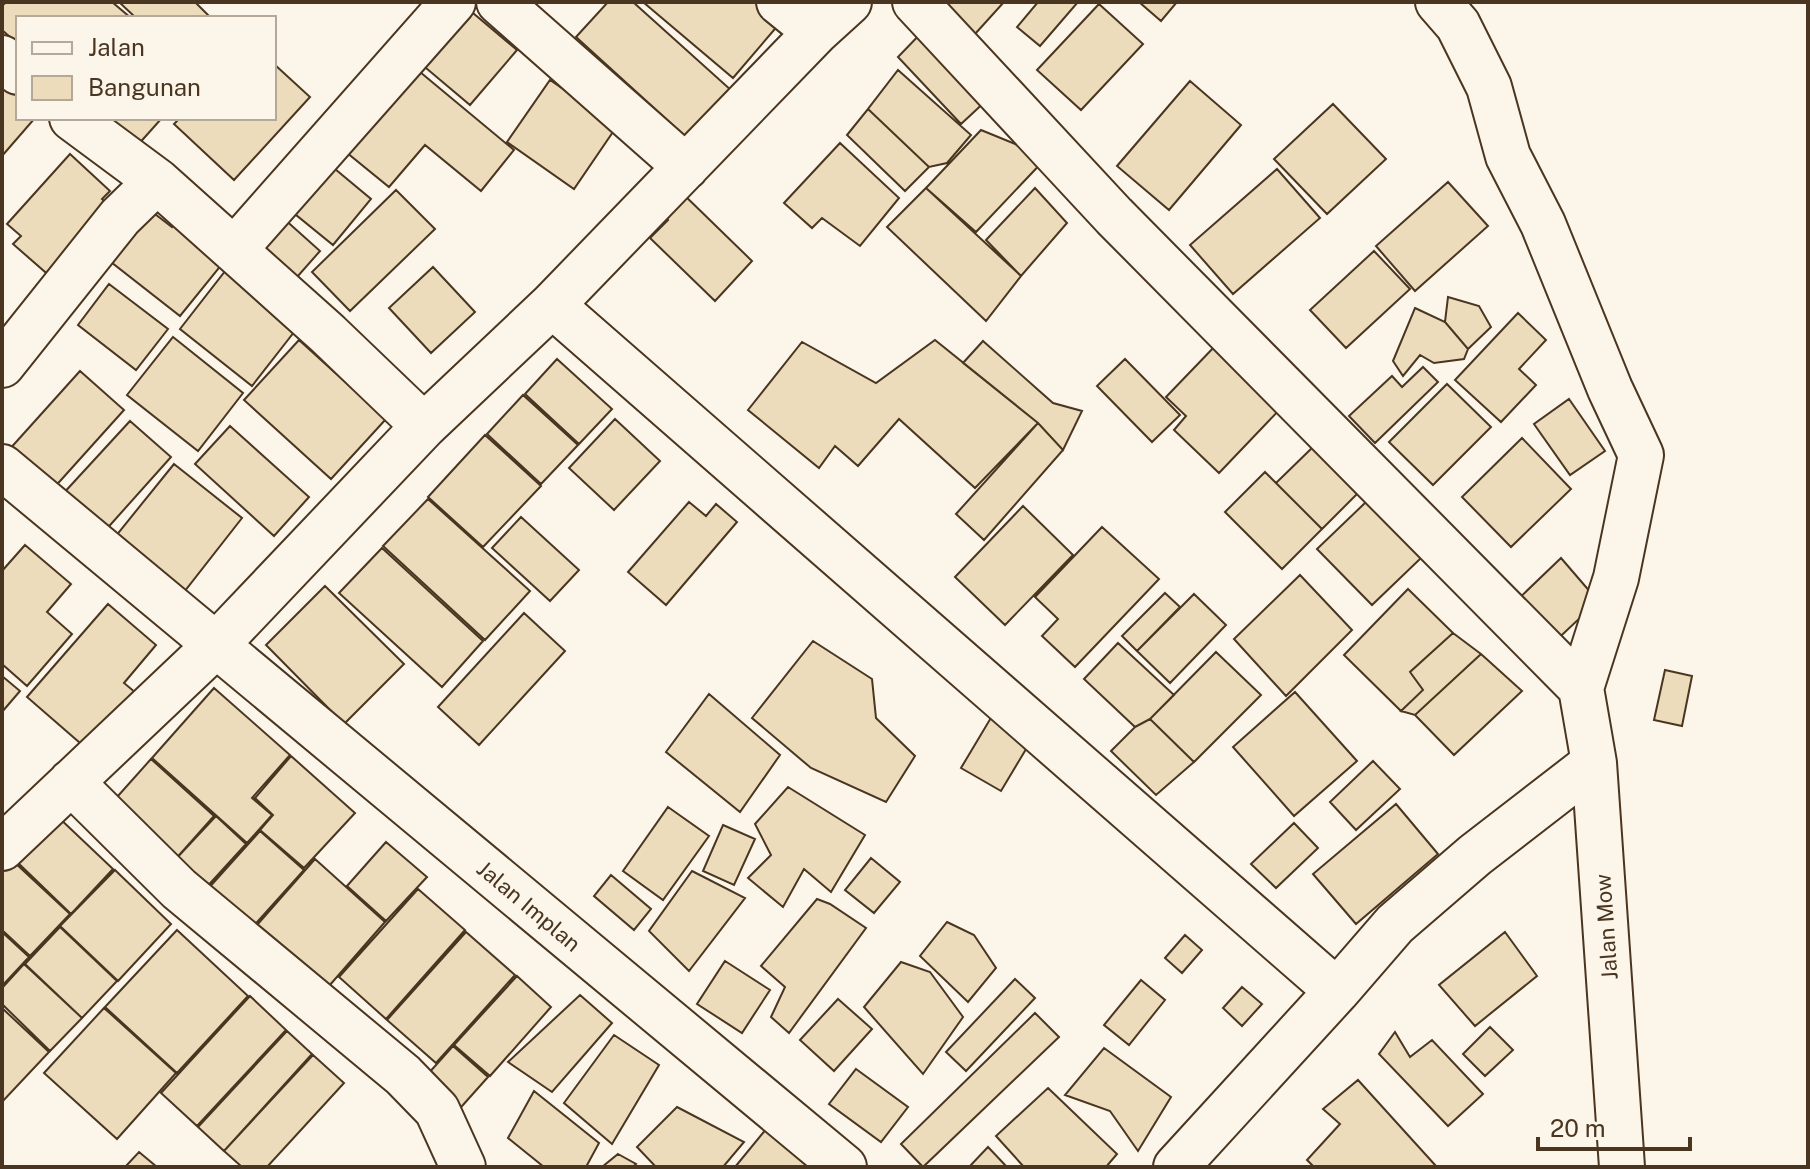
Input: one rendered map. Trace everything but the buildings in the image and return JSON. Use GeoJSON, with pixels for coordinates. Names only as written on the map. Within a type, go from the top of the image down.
{"type":"FeatureCollection","features":[{"type":"Feature","properties":{"kind":"street"},"geometry":{"type":"LineString","coordinates":[[234,250],[453,2]]}},
{"type":"Feature","properties":{"kind":"street"},"geometry":{"type":"LineString","coordinates":[[499,2],[686,167]]}},
{"type":"Feature","properties":{"kind":"street"},"geometry":{"type":"LineString","coordinates":[[779,2],[816,32]]}},
{"type":"Feature","properties":{"kind":"street"},"geometry":{"type":"LineString","coordinates":[[2,848],[215,646],[424,426],[552,305],[816,32],[849,2]]}},
{"type":"Feature","properties":{"kind":"street"},"geometry":{"type":"LineString","coordinates":[[915,2],[1114,216],[1581,688],[1616,578],[1641,455],[1610,389],[1543,224],[1508,156],[1489,87],[1458,25],[1438,2]]}},
{"type":"Feature","properties":{"kind":"street"},"geometry":{"type":"LineString","coordinates":[[75,120],[157,181],[328,334],[424,426]]}},
{"type":"Feature","properties":{"kind":"street"},"geometry":{"type":"LineString","coordinates":[[2,365],[120,217],[157,181]]}},
{"type":"Feature","properties":{"kind":"street"},"geometry":{"type":"LineString","coordinates":[[552,305],[1337,991]]}},
{"type":"Feature","properties":{"kind":"street","name":"Jalan Implan"},"geometry":{"type":"LineString","coordinates":[[2,467],[844,1167]]}},
{"type":"Feature","properties":{"kind":"street","name":"Jalan Mow"},"geometry":{"type":"LineString","coordinates":[[1581,688],[1594,763],[1622,1167]]}},
{"type":"Feature","properties":{"kind":"street"},"geometry":{"type":"LineString","coordinates":[[1176,1167],[1395,924],[1475,855],[1594,763]]}},
{"type":"Feature","properties":{"kind":"street"},"geometry":{"type":"LineString","coordinates":[[71,782],[179,889],[403,1075],[437,1110],[463,1167]]}}]}
